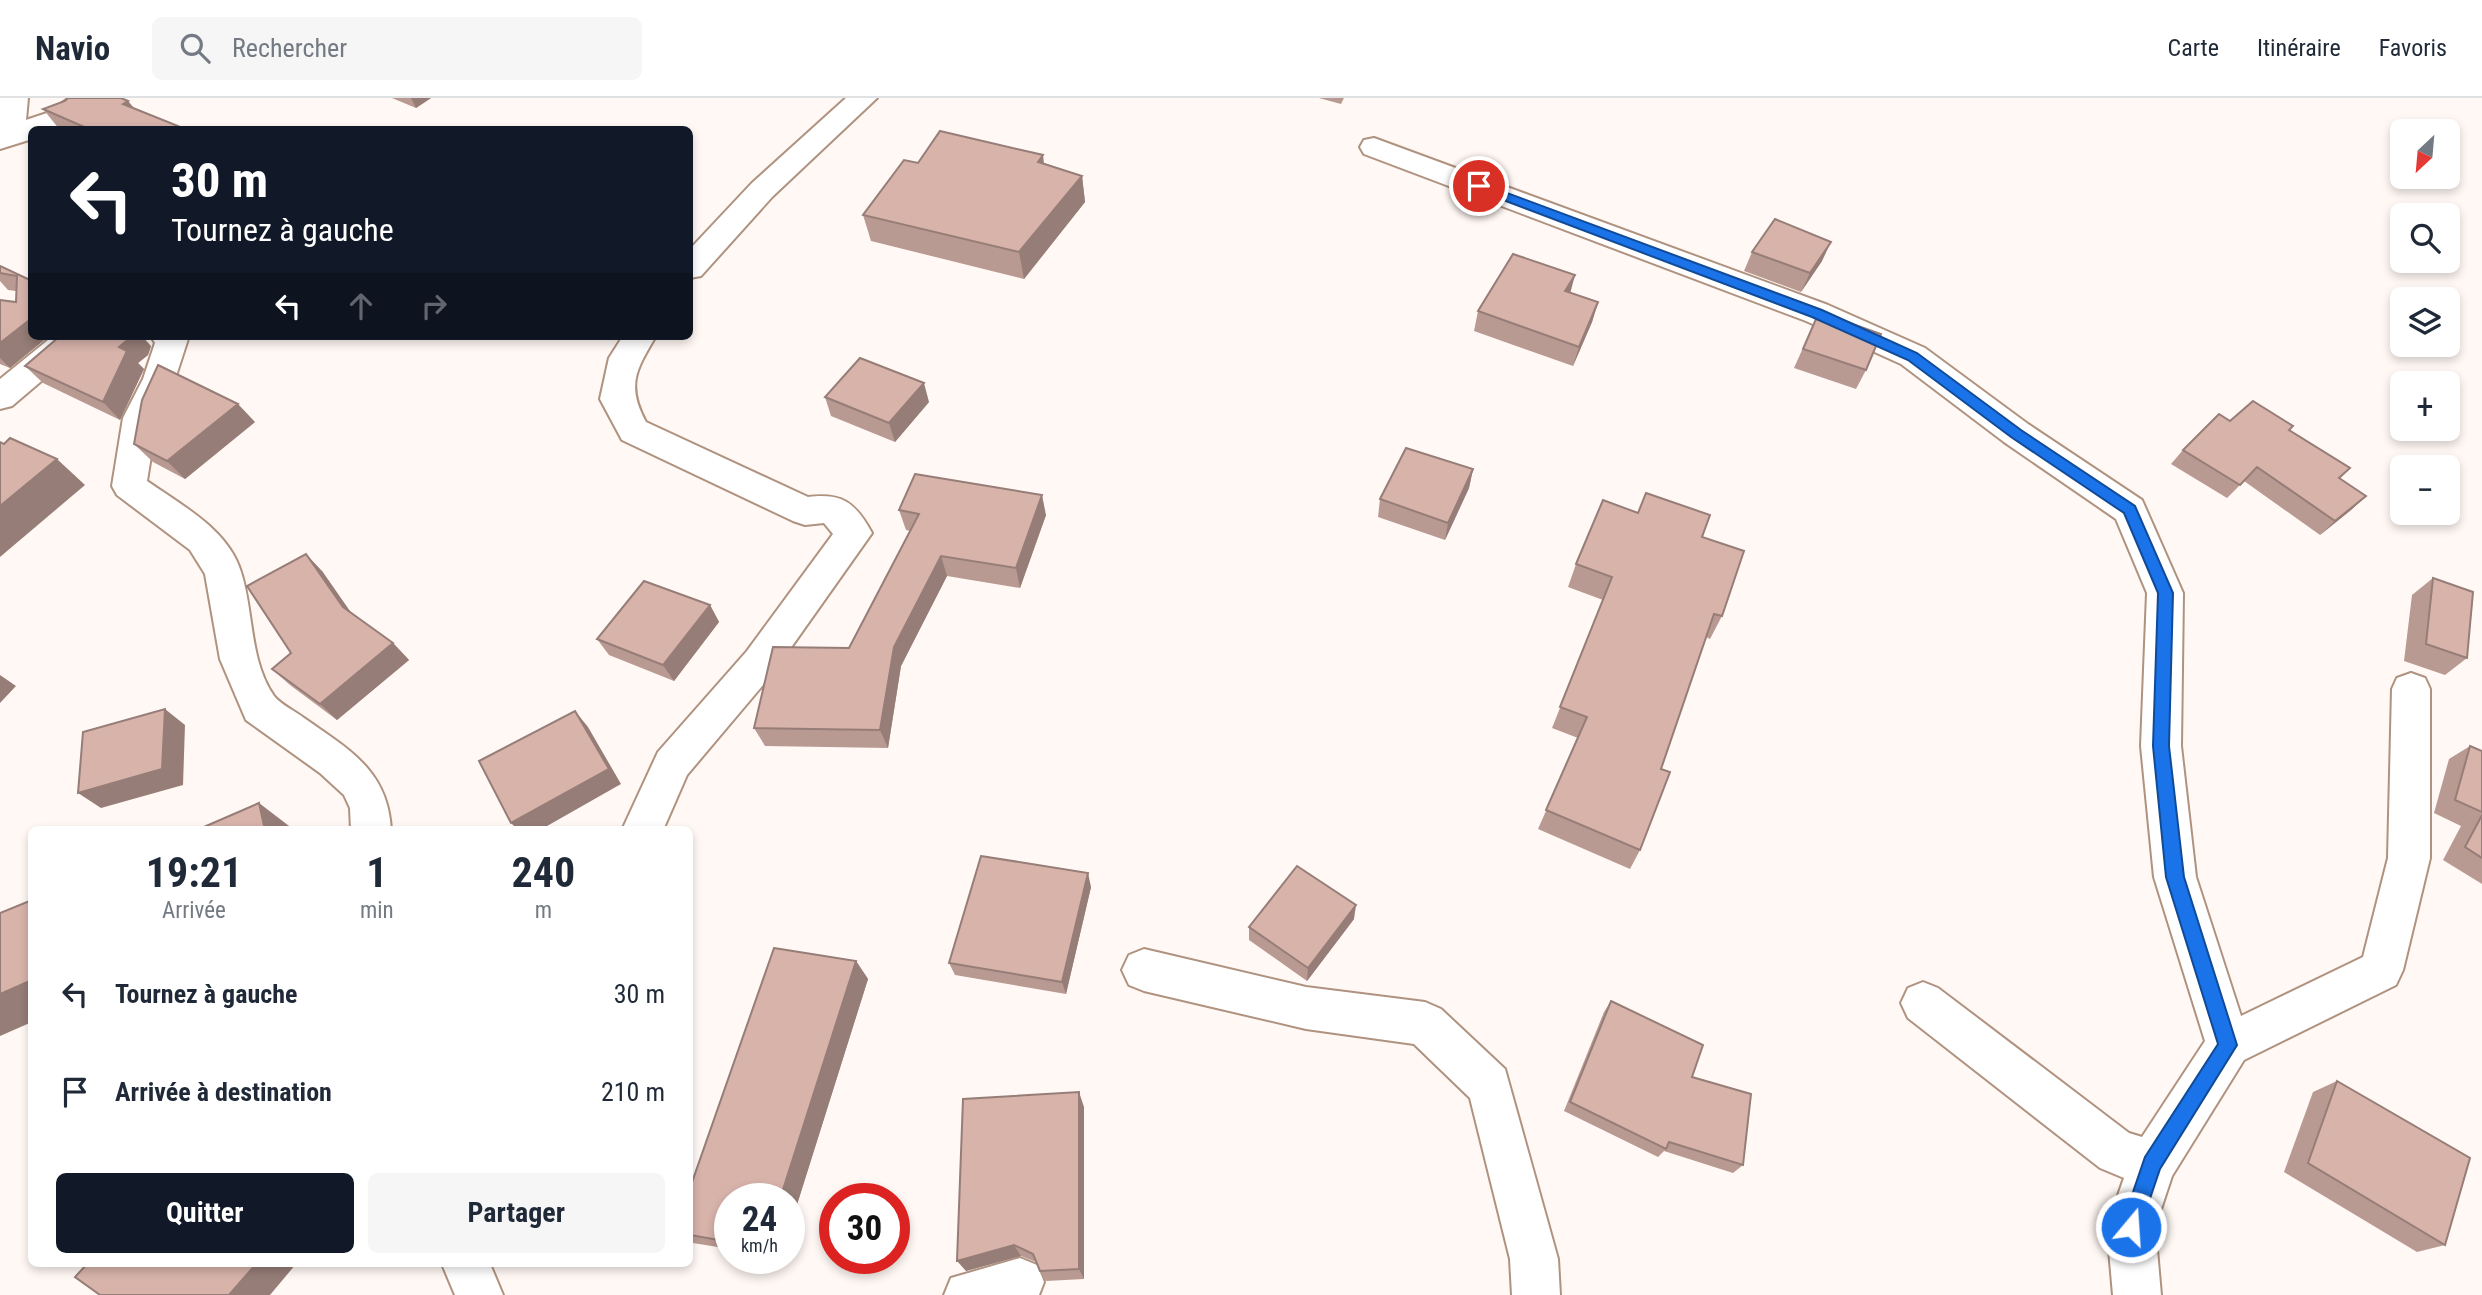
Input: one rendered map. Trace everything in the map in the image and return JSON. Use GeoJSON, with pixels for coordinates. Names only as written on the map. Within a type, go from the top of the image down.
{"type":"FeatureCollection","features":[{"type":"Feature","properties":{"kind":"street"},"geometry":{"type":"LineString","coordinates":[[5,138],[13,98]]}},
{"type":"Feature","properties":{"kind":"street"},"geometry":{"type":"LineString","coordinates":[[38,126],[60,118],[87,98]]}},
{"type":"Feature","properties":{"kind":"street"},"geometry":{"type":"LineString","coordinates":[[693,265],[762,190],[863,98]]}},
{"type":"Feature","properties":{"kind":"street"},"geometry":{"type":"LineString","coordinates":[[5,138],[28,130]]}},
{"type":"Feature","properties":{"kind":"street"},"geometry":{"type":"LineString","coordinates":[[1374,147],[1817,313],[1913,356],[2016,433],[2130,510],[2165,593],[2161,746],[2175,877],[2228,1045]]}},
{"type":"Feature","properties":{"kind":"street"},"geometry":{"type":"LineString","coordinates":[[0,397],[69,340]]}},
{"type":"Feature","properties":{"kind":"street"},"geometry":{"type":"LineString","coordinates":[[172,340],[159,379],[140,418],[129,486],[203,540],[223,571],[239,659],[260,708],[334,761],[358,783],[370,807],[370,826]]}},
{"type":"Feature","properties":{"kind":"street"},"geometry":{"type":"LineString","coordinates":[[637,340],[625,358],[617,399],[634,430],[805,511],[832,508],[854,533],[760,662],[671,764],[644,826]]}},
{"type":"Feature","properties":{"kind":"street"},"geometry":{"type":"LineString","coordinates":[[2137,1295],[2131,1227],[2151,1164],[2228,1045],[2381,970],[2409,858],[2411,689]]}},
{"type":"Feature","properties":{"kind":"street"},"geometry":{"type":"LineString","coordinates":[[1144,970],[1306,1008],[1425,1024],[1489,1085],[1534,1259],[1536,1295]]}},
{"type":"Feature","properties":{"kind":"street"},"geometry":{"type":"LineString","coordinates":[[1923,1003],[2116,1152],[2151,1164]]}},
{"type":"Feature","properties":{"kind":"street"},"geometry":{"type":"LineString","coordinates":[[467,1267],[480,1295]]}},
{"type":"Feature","properties":{"kind":"street"},"geometry":{"type":"LineString","coordinates":[[968,1295],[1020,1282]]}},
{"type":"Feature","properties":{"kind":"building"},"geometry":{"type":"Polygon","coordinates":[[[68,98],[121,98],[128,101],[123,104],[178,126],[82,126],[43,109],[68,98]]]}},
{"type":"Feature","properties":{"kind":"building"},"geometry":{"type":"Polygon","coordinates":[[[940,131],[1043,155],[1038,162],[1082,176],[1019,252],[863,215],[904,160],[918,163],[940,131]]]}},
{"type":"Feature","properties":{"kind":"building"},"geometry":{"type":"Polygon","coordinates":[[[1775,219],[1831,242],[1810,273],[1752,252],[1775,219]]]}},
{"type":"Feature","properties":{"kind":"building"},"geometry":{"type":"Polygon","coordinates":[[[1513,254],[1575,275],[1565,291],[1598,302],[1579,347],[1478,311],[1513,254]]]}},
{"type":"Feature","properties":{"kind":"building"},"geometry":{"type":"Polygon","coordinates":[[[0,266],[28,279],[28,321],[0,343],[0,300],[16,302],[17,276],[0,273],[0,266]]]}},
{"type":"Feature","properties":{"kind":"building"},"geometry":{"type":"Polygon","coordinates":[[[1819,312],[1881,334],[1866,370],[1803,349],[1819,312]]]}},
{"type":"Feature","properties":{"kind":"building"},"geometry":{"type":"Polygon","coordinates":[[[55,340],[127,340],[119,347],[127,351],[103,402],[25,366],[55,340]]]}},
{"type":"Feature","properties":{"kind":"building"},"geometry":{"type":"Polygon","coordinates":[[[860,358],[924,383],[889,423],[825,397],[860,358]]]}},
{"type":"Feature","properties":{"kind":"building"},"geometry":{"type":"Polygon","coordinates":[[[158,365],[238,404],[167,461],[134,444],[142,400],[158,365]]]}},
{"type":"Feature","properties":{"kind":"building"},"geometry":{"type":"Polygon","coordinates":[[[2253,401],[2293,426],[2289,430],[2350,468],[2339,478],[2366,496],[2335,521],[2257,467],[2240,485],[2183,450],[2219,414],[2230,421],[2253,401]]]}},
{"type":"Feature","properties":{"kind":"building"},"geometry":{"type":"Polygon","coordinates":[[[10,438],[57,459],[0,506],[0,442],[4,444],[10,438]]]}},
{"type":"Feature","properties":{"kind":"building"},"geometry":{"type":"Polygon","coordinates":[[[1406,448],[1473,469],[1448,523],[1380,499],[1406,448]]]}},
{"type":"Feature","properties":{"kind":"building"},"geometry":{"type":"Polygon","coordinates":[[[915,474],[1042,495],[1016,568],[941,556],[894,647],[880,730],[754,728],[773,647],[849,648],[919,514],[899,510],[915,474]]]}},
{"type":"Feature","properties":{"kind":"building"},"geometry":{"type":"Polygon","coordinates":[[[1646,493],[1710,515],[1702,537],[1744,551],[1722,616],[1714,614],[1661,769],[1670,772],[1640,850],[1546,810],[1587,717],[1560,707],[1612,577],[1576,564],[1603,500],[1638,513],[1646,493]]]}},
{"type":"Feature","properties":{"kind":"building"},"geometry":{"type":"Polygon","coordinates":[[[306,554],[343,607],[393,643],[320,704],[272,669],[291,653],[247,586],[306,554]]]}},
{"type":"Feature","properties":{"kind":"building"},"geometry":{"type":"Polygon","coordinates":[[[2433,578],[2473,592],[2467,658],[2426,644],[2433,578]]]}},
{"type":"Feature","properties":{"kind":"building"},"geometry":{"type":"Polygon","coordinates":[[[644,581],[710,605],[663,665],[597,639],[644,581]]]}},
{"type":"Feature","properties":{"kind":"building"},"geometry":{"type":"Polygon","coordinates":[[[165,709],[162,769],[78,793],[83,732],[165,709]]]}},
{"type":"Feature","properties":{"kind":"building"},"geometry":{"type":"Polygon","coordinates":[[[575,711],[609,769],[511,823],[479,761],[575,711]]]}},
{"type":"Feature","properties":{"kind":"building"},"geometry":{"type":"Polygon","coordinates":[[[2470,746],[2482,751],[2482,812],[2455,800],[2470,746]]]}},
{"type":"Feature","properties":{"kind":"building"},"geometry":{"type":"Polygon","coordinates":[[[259,803],[264,826],[206,826],[259,803]]]}},
{"type":"Feature","properties":{"kind":"building"},"geometry":{"type":"Polygon","coordinates":[[[2482,815],[2482,858],[2465,847],[2482,815]]]}},
{"type":"Feature","properties":{"kind":"building"},"geometry":{"type":"Polygon","coordinates":[[[981,856],[1088,873],[1062,982],[949,963],[981,856]]]}},
{"type":"Feature","properties":{"kind":"building"},"geometry":{"type":"Polygon","coordinates":[[[1297,866],[1356,905],[1308,968],[1249,927],[1297,866]]]}},
{"type":"Feature","properties":{"kind":"building"},"geometry":{"type":"Polygon","coordinates":[[[28,902],[28,982],[0,994],[0,913],[28,902]]]}},
{"type":"Feature","properties":{"kind":"building"},"geometry":{"type":"Polygon","coordinates":[[[774,948],[856,961],[785,1183],[714,1183],[714,1239],[693,1236],[693,1179],[774,948]]]}},
{"type":"Feature","properties":{"kind":"building"},"geometry":{"type":"Polygon","coordinates":[[[1611,1001],[1703,1045],[1692,1077],[1751,1094],[1743,1165],[1669,1142],[1666,1149],[1570,1102],[1611,1001]]]}},
{"type":"Feature","properties":{"kind":"building"},"geometry":{"type":"Polygon","coordinates":[[[2337,1081],[2470,1158],[2445,1245],[2308,1163],[2337,1081]]]}},
{"type":"Feature","properties":{"kind":"building"},"geometry":{"type":"Polygon","coordinates":[[[1079,1092],[1079,1269],[1040,1271],[1033,1254],[1014,1245],[957,1261],[963,1099],[1079,1092]]]}},
{"type":"Feature","properties":{"kind":"building"},"geometry":{"type":"Polygon","coordinates":[[[84,1267],[253,1267],[229,1295],[100,1295],[75,1277],[84,1267]]]}},
{"type":"Feature","properties":{"kind":"route"},"geometry":{"type":"LineString","coordinates":[[1479,186],[1817,313],[1913,356],[2016,433],[2130,510],[2165,593],[2161,746],[2175,877],[2228,1045],[2151,1164],[2131,1227]]}}]}
